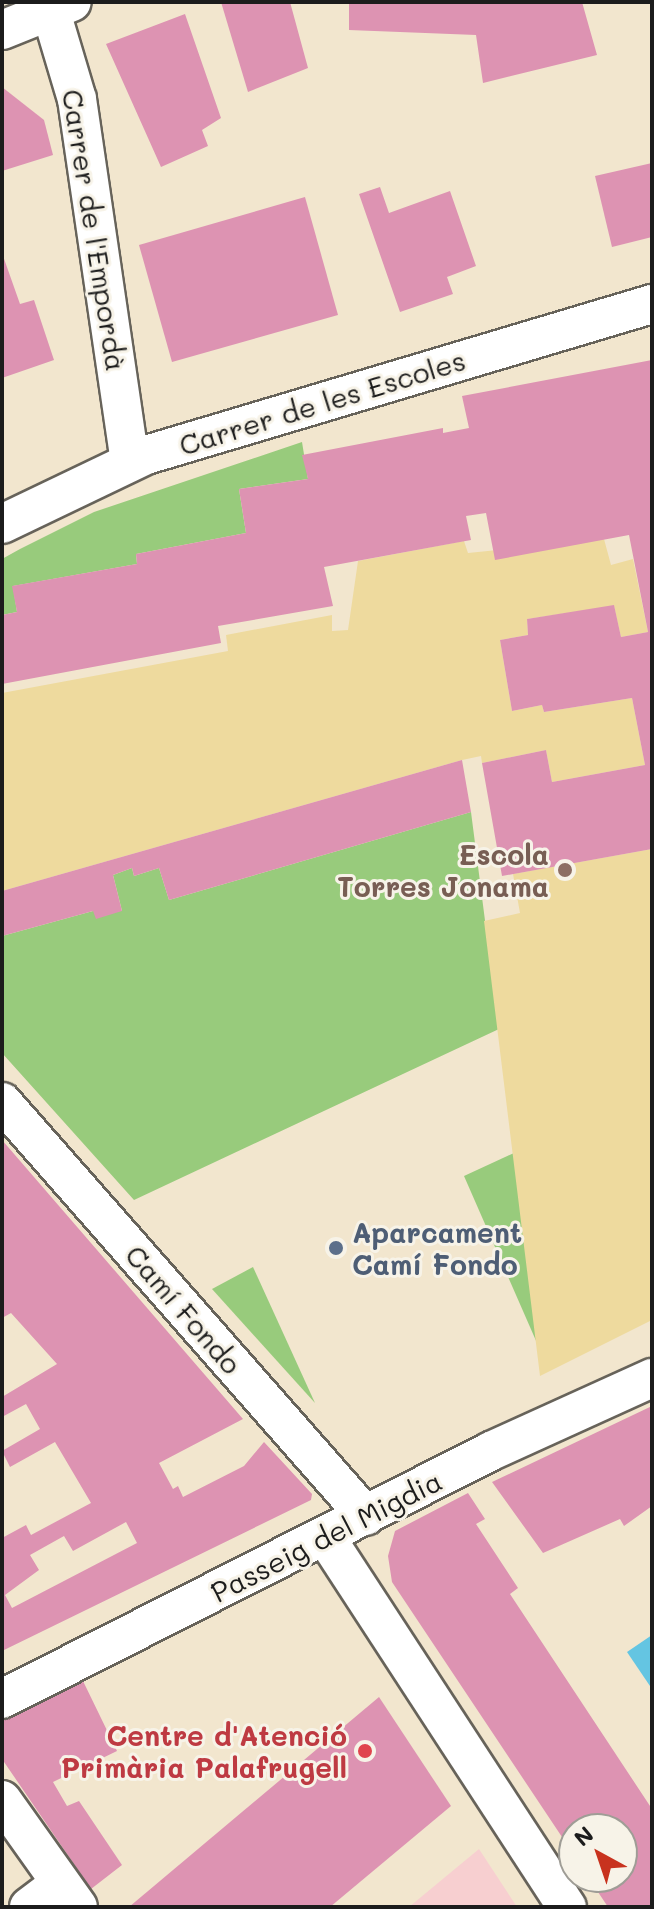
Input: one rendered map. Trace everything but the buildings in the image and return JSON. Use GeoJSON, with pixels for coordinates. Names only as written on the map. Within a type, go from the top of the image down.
{"type":"FeatureCollection","features":[{"type":"Feature","properties":{"kind":"street"},"geometry":{"type":"LineString","coordinates":[[2,30],[57,4]]}},
{"type":"Feature","properties":{"kind":"street","name":"Carrer de l'Empordà"},"geometry":{"type":"LineString","coordinates":[[57,4],[77,99],[130,461]]}},
{"type":"Feature","properties":{"kind":"street","name":"Carrer de les Escoles"},"geometry":{"type":"LineString","coordinates":[[2,524],[130,461],[652,304]]}},
{"type":"Feature","properties":{"kind":"street","name":"Camí Fondo"},"geometry":{"type":"LineString","coordinates":[[2,1102],[366,1516]]}},
{"type":"Feature","properties":{"kind":"street","name":"Passeig del Migdia"},"geometry":{"type":"LineString","coordinates":[[2,1699],[325,1536],[652,1378]]}},
{"type":"Feature","properties":{"kind":"street"},"geometry":{"type":"LineString","coordinates":[[325,1536],[567,1907]]}},
{"type":"Feature","properties":{"kind":"street"},"geometry":{"type":"LineString","coordinates":[[2,1800],[69,1896],[29,1907]]}},
{"type":"Feature","properties":{"kind":"shaded area"},"geometry":{"type":"Polygon","coordinates":[[[479,1849],[517,1907],[409,1907],[479,1849]]]}},
{"type":"Feature","properties":{"kind":"green space"},"geometry":{"type":"Polygon","coordinates":[[[302,442],[308,479],[239,489],[246,533],[136,554],[137,564],[13,586],[17,612],[2,615],[2,559],[94,512],[302,442]]]}},
{"type":"Feature","properties":{"kind":"green space"},"geometry":{"type":"Polygon","coordinates":[[[471,812],[499,1029],[134,1200],[2,1053],[2,936],[93,911],[122,911],[113,875],[132,868],[134,876],[159,868],[169,900],[471,812]]]}},
{"type":"Feature","properties":{"kind":"green space"},"geometry":{"type":"Polygon","coordinates":[[[514,1153],[531,1281],[537,1343],[464,1176],[514,1153]]]}},
{"type":"Feature","properties":{"kind":"green space"},"geometry":{"type":"Polygon","coordinates":[[[253,1267],[315,1403],[212,1289],[253,1267]]]}},
{"type":"Feature","properties":{"kind":"sand"},"geometry":{"type":"Polygon","coordinates":[[[604,539],[611,565],[633,559],[648,632],[621,637],[614,606],[527,619],[528,635],[500,640],[512,711],[542,705],[544,712],[632,698],[645,765],[552,782],[546,750],[482,763],[481,756],[2,891],[2,693],[228,651],[226,635],[332,615],[332,631],[348,630],[358,561],[464,541],[468,553],[604,539]]]}},
{"type":"Feature","properties":{"kind":"sand"},"geometry":{"type":"Polygon","coordinates":[[[652,849],[652,1320],[540,1376],[484,921],[520,913],[513,874],[652,849]]]}},
{"type":"Feature","properties":{"kind":"water"},"geometry":{"type":"Polygon","coordinates":[[[652,1635],[652,1689],[627,1652],[652,1635]]]}},
{"type":"Feature","properties":{"kind":"place","name":"Escola Torres Jonama"},"geometry":{"type":"Point","coordinates":[565,870]}},
{"type":"Feature","properties":{"kind":"place","name":"Aparcament Camí Fondo"},"geometry":{"type":"Point","coordinates":[336,1248]}},
{"type":"Feature","properties":{"kind":"place","name":"Centre d'Atenció Primària Palafrugell"},"geometry":{"type":"Point","coordinates":[365,1751]}}]}
